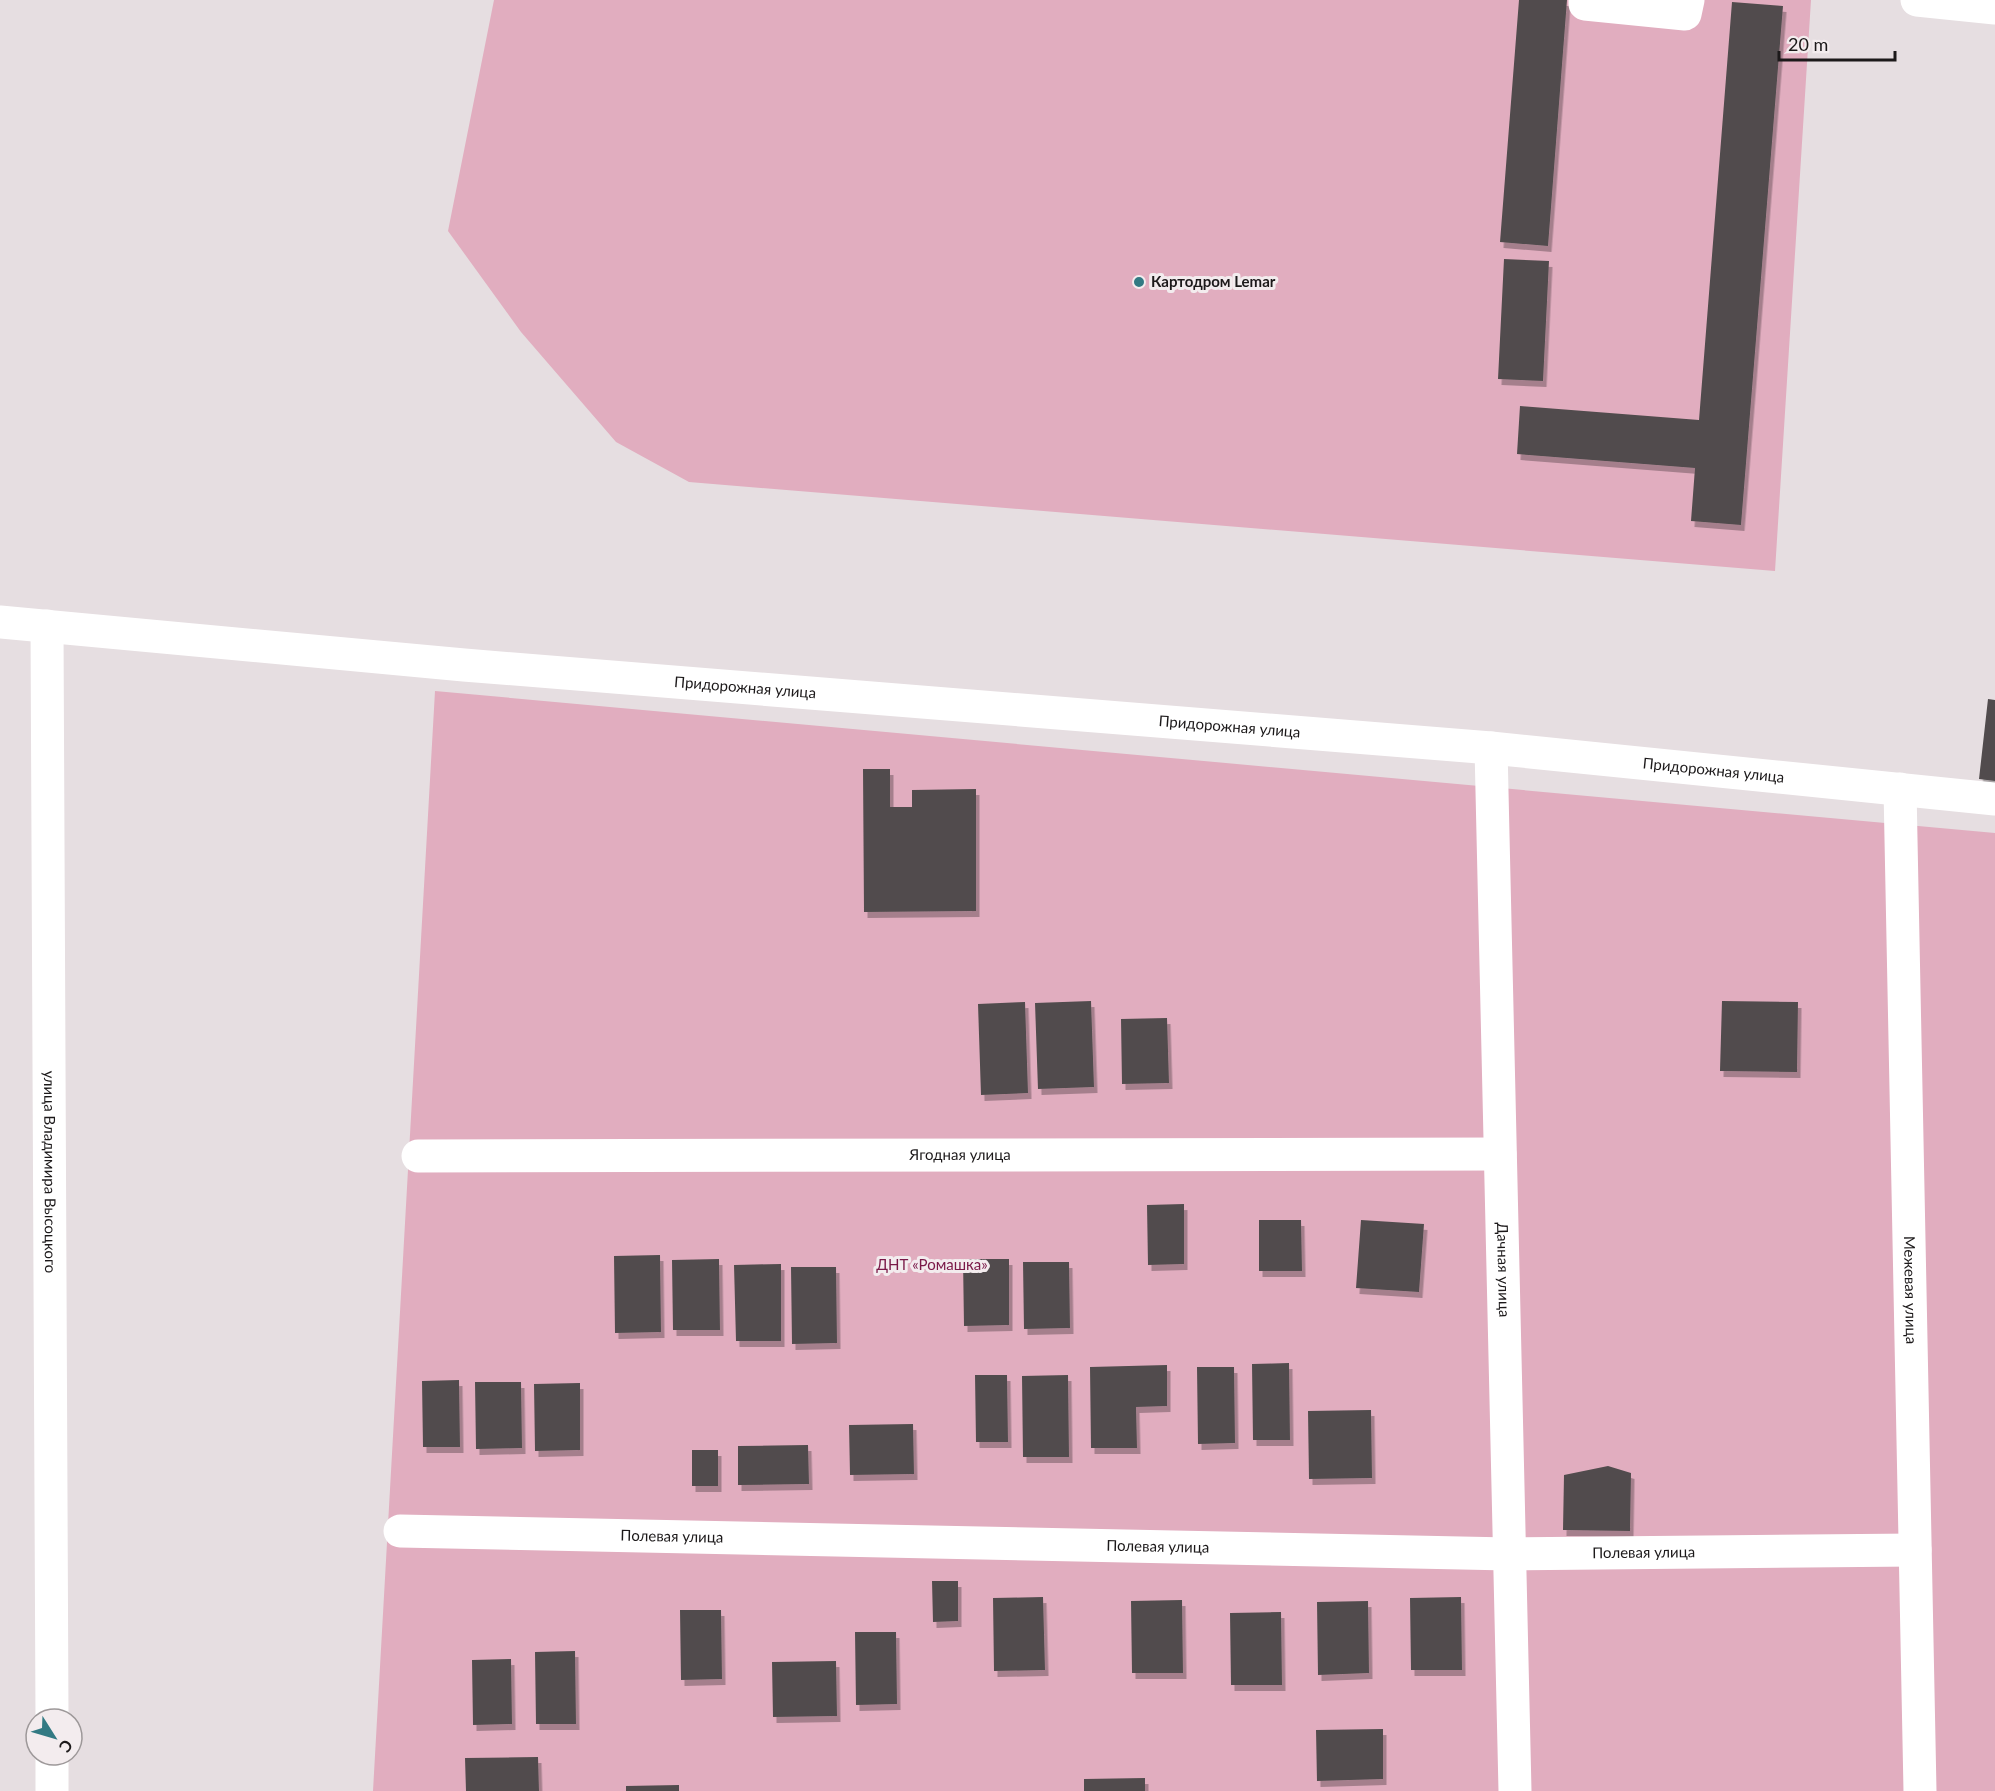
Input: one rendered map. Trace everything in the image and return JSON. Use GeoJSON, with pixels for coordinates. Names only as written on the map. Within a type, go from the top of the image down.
{"type":"FeatureCollection","features":[{"type":"Feature","properties":{"kind":"street"},"geometry":{"type":"LineString","coordinates":[[1586,0],[1585,4],[1685,14],[1688,0]]}},
{"type":"Feature","properties":{"kind":"street"},"geometry":{"type":"LineString","coordinates":[[1917,0],[1995,8]]}},
{"type":"Feature","properties":{"kind":"street","name":"Придорожная улица"},"geometry":{"type":"LineString","coordinates":[[0,622],[464,665],[1491,748],[1995,799]]}},
{"type":"Feature","properties":{"kind":"street","name":"улица Владимира Высоцкого"},"geometry":{"type":"LineString","coordinates":[[47,626],[52,1707]]}},
{"type":"Feature","properties":{"kind":"street","name":"Дачная улица"},"geometry":{"type":"LineString","coordinates":[[1491,748],[1515,1791]]}},
{"type":"Feature","properties":{"kind":"street","name":"Межевая улица"},"geometry":{"type":"LineString","coordinates":[[1900,789],[1920,1791]]}},
{"type":"Feature","properties":{"kind":"street","name":"Ягодная улица"},"geometry":{"type":"LineString","coordinates":[[418,1155],[1500,1154]]}},
{"type":"Feature","properties":{"kind":"street","name":"Полевая улица"},"geometry":{"type":"LineString","coordinates":[[400,1531],[1509,1554],[1915,1550]]}},
{"type":"Feature","properties":{"kind":"street"},"geometry":{"type":"LineString","coordinates":[[52,1767],[52,1791]]}},
{"type":"Feature","properties":{"kind":"green space","name":"Картодром Lemar"},"geometry":{"type":"Polygon","coordinates":[[[494,0],[1811,0],[1775,571],[689,482],[616,442],[521,332],[448,231],[494,0]]]}},
{"type":"Feature","properties":{"kind":"green space","name":"ДНТ «Ромашка»"},"geometry":{"type":"Polygon","coordinates":[[[435,691],[1995,833],[1995,1791],[373,1791],[435,691]]]}},
{"type":"Feature","properties":{"kind":"building"},"geometry":{"type":"Polygon","coordinates":[[[1519,0],[1567,0],[1548,246],[1500,242],[1519,0]]]}},
{"type":"Feature","properties":{"kind":"building"},"geometry":{"type":"Polygon","coordinates":[[[1732,2],[1783,6],[1741,525],[1691,521],[1695,468],[1517,454],[1520,406],[1699,420],[1732,2]]]}},
{"type":"Feature","properties":{"kind":"building"},"geometry":{"type":"Polygon","coordinates":[[[1504,259],[1549,261],[1543,381],[1498,379],[1504,259]]]}},
{"type":"Feature","properties":{"kind":"building"},"geometry":{"type":"Polygon","coordinates":[[[1988,699],[1995,700],[1995,781],[1979,779],[1988,699]]]}},
{"type":"Feature","properties":{"kind":"building"},"geometry":{"type":"Polygon","coordinates":[[[863,769],[890,769],[890,807],[912,807],[912,790],[976,789],[976,911],[864,912],[863,769]]]}},
{"type":"Feature","properties":{"kind":"building"},"geometry":{"type":"Polygon","coordinates":[[[1091,1001],[1094,1087],[1038,1089],[1035,1003],[1091,1001]]]}},
{"type":"Feature","properties":{"kind":"building"},"geometry":{"type":"Polygon","coordinates":[[[1722,1001],[1798,1002],[1797,1072],[1720,1071],[1722,1001]]]}},
{"type":"Feature","properties":{"kind":"building"},"geometry":{"type":"Polygon","coordinates":[[[1025,1002],[1028,1093],[981,1095],[978,1004],[1025,1002]]]}},
{"type":"Feature","properties":{"kind":"building"},"geometry":{"type":"Polygon","coordinates":[[[1167,1018],[1169,1083],[1122,1084],[1121,1019],[1167,1018]]]}},
{"type":"Feature","properties":{"kind":"building"},"geometry":{"type":"Polygon","coordinates":[[[1184,1204],[1184,1264],[1148,1265],[1147,1205],[1184,1204]]]}},
{"type":"Feature","properties":{"kind":"building"},"geometry":{"type":"Polygon","coordinates":[[[1259,1220],[1301,1220],[1302,1271],[1259,1271],[1259,1220]]]}},
{"type":"Feature","properties":{"kind":"building"},"geometry":{"type":"Polygon","coordinates":[[[1361,1220],[1424,1224],[1419,1292],[1356,1288],[1361,1220]]]}},
{"type":"Feature","properties":{"kind":"building"},"geometry":{"type":"Polygon","coordinates":[[[660,1255],[661,1332],[615,1333],[614,1256],[660,1255]]]}},
{"type":"Feature","properties":{"kind":"building"},"geometry":{"type":"Polygon","coordinates":[[[719,1259],[720,1330],[673,1330],[672,1260],[719,1259]]]}},
{"type":"Feature","properties":{"kind":"building"},"geometry":{"type":"Polygon","coordinates":[[[963,1259],[1009,1259],[1009,1325],[964,1326],[963,1259]]]}},
{"type":"Feature","properties":{"kind":"building"},"geometry":{"type":"Polygon","coordinates":[[[1023,1262],[1069,1262],[1070,1328],[1024,1329],[1023,1262]]]}},
{"type":"Feature","properties":{"kind":"building"},"geometry":{"type":"Polygon","coordinates":[[[781,1264],[781,1341],[736,1341],[734,1265],[781,1264]]]}},
{"type":"Feature","properties":{"kind":"building"},"geometry":{"type":"Polygon","coordinates":[[[791,1267],[836,1267],[837,1343],[792,1344],[791,1267]]]}},
{"type":"Feature","properties":{"kind":"building"},"geometry":{"type":"Polygon","coordinates":[[[1289,1363],[1290,1440],[1253,1440],[1252,1364],[1289,1363]]]}},
{"type":"Feature","properties":{"kind":"building"},"geometry":{"type":"Polygon","coordinates":[[[1167,1365],[1167,1406],[1136,1407],[1137,1448],[1091,1448],[1090,1367],[1167,1365]]]}},
{"type":"Feature","properties":{"kind":"building"},"geometry":{"type":"Polygon","coordinates":[[[1197,1367],[1234,1367],[1235,1443],[1198,1444],[1197,1367]]]}},
{"type":"Feature","properties":{"kind":"building"},"geometry":{"type":"Polygon","coordinates":[[[975,1375],[1007,1375],[1008,1442],[976,1442],[975,1375]]]}},
{"type":"Feature","properties":{"kind":"building"},"geometry":{"type":"Polygon","coordinates":[[[1068,1375],[1069,1457],[1023,1457],[1022,1376],[1068,1375]]]}},
{"type":"Feature","properties":{"kind":"building"},"geometry":{"type":"Polygon","coordinates":[[[459,1380],[460,1447],[423,1447],[422,1381],[459,1380]]]}},
{"type":"Feature","properties":{"kind":"building"},"geometry":{"type":"Polygon","coordinates":[[[475,1382],[521,1382],[522,1448],[476,1449],[475,1382]]]}},
{"type":"Feature","properties":{"kind":"building"},"geometry":{"type":"Polygon","coordinates":[[[580,1383],[580,1450],[535,1451],[534,1384],[580,1383]]]}},
{"type":"Feature","properties":{"kind":"building"},"geometry":{"type":"Polygon","coordinates":[[[1371,1410],[1372,1478],[1309,1479],[1308,1411],[1371,1410]]]}},
{"type":"Feature","properties":{"kind":"building"},"geometry":{"type":"Polygon","coordinates":[[[913,1424],[914,1474],[850,1475],[849,1425],[913,1424]]]}},
{"type":"Feature","properties":{"kind":"building"},"geometry":{"type":"Polygon","coordinates":[[[808,1445],[809,1484],[738,1485],[738,1446],[808,1445]]]}},
{"type":"Feature","properties":{"kind":"building"},"geometry":{"type":"Polygon","coordinates":[[[692,1450],[718,1450],[718,1486],[692,1486],[692,1450]]]}},
{"type":"Feature","properties":{"kind":"building"},"geometry":{"type":"Polygon","coordinates":[[[1608,1466],[1631,1473],[1630,1531],[1563,1530],[1564,1475],[1608,1466]]]}},
{"type":"Feature","properties":{"kind":"building"},"geometry":{"type":"Polygon","coordinates":[[[932,1581],[958,1581],[958,1621],[933,1622],[932,1581]]]}},
{"type":"Feature","properties":{"kind":"building"},"geometry":{"type":"Polygon","coordinates":[[[1043,1597],[1045,1670],[994,1671],[993,1598],[1043,1597]]]}},
{"type":"Feature","properties":{"kind":"building"},"geometry":{"type":"Polygon","coordinates":[[[1461,1597],[1462,1670],[1411,1670],[1410,1598],[1461,1597]]]}},
{"type":"Feature","properties":{"kind":"building"},"geometry":{"type":"Polygon","coordinates":[[[1182,1600],[1183,1673],[1132,1673],[1131,1601],[1182,1600]]]}},
{"type":"Feature","properties":{"kind":"building"},"geometry":{"type":"Polygon","coordinates":[[[1368,1601],[1369,1673],[1318,1675],[1317,1602],[1368,1601]]]}},
{"type":"Feature","properties":{"kind":"building"},"geometry":{"type":"Polygon","coordinates":[[[680,1610],[721,1610],[722,1679],[681,1680],[680,1610]]]}},
{"type":"Feature","properties":{"kind":"building"},"geometry":{"type":"Polygon","coordinates":[[[1281,1612],[1282,1685],[1231,1685],[1230,1613],[1281,1612]]]}},
{"type":"Feature","properties":{"kind":"building"},"geometry":{"type":"Polygon","coordinates":[[[855,1632],[896,1632],[897,1704],[856,1705],[855,1632]]]}},
{"type":"Feature","properties":{"kind":"building"},"geometry":{"type":"Polygon","coordinates":[[[575,1651],[576,1724],[536,1724],[535,1652],[575,1651]]]}},
{"type":"Feature","properties":{"kind":"building"},"geometry":{"type":"Polygon","coordinates":[[[511,1659],[512,1724],[473,1725],[472,1660],[511,1659]]]}},
{"type":"Feature","properties":{"kind":"building"},"geometry":{"type":"Polygon","coordinates":[[[836,1661],[837,1716],[773,1717],[772,1662],[836,1661]]]}},
{"type":"Feature","properties":{"kind":"building"},"geometry":{"type":"Polygon","coordinates":[[[1383,1729],[1383,1779],[1317,1781],[1316,1730],[1383,1729]]]}},
{"type":"Feature","properties":{"kind":"building"},"geometry":{"type":"Polygon","coordinates":[[[538,1757],[539,1791],[466,1791],[465,1758],[538,1757]]]}},
{"type":"Feature","properties":{"kind":"building"},"geometry":{"type":"Polygon","coordinates":[[[1145,1778],[1145,1791],[1084,1791],[1084,1779],[1145,1778]]]}},
{"type":"Feature","properties":{"kind":"building"},"geometry":{"type":"Polygon","coordinates":[[[679,1785],[679,1791],[626,1791],[626,1786],[679,1785]]]}},
{"type":"Feature","properties":{"kind":"place","name":"Картодром Lemar"},"geometry":{"type":"Point","coordinates":[1139,282]}}]}
